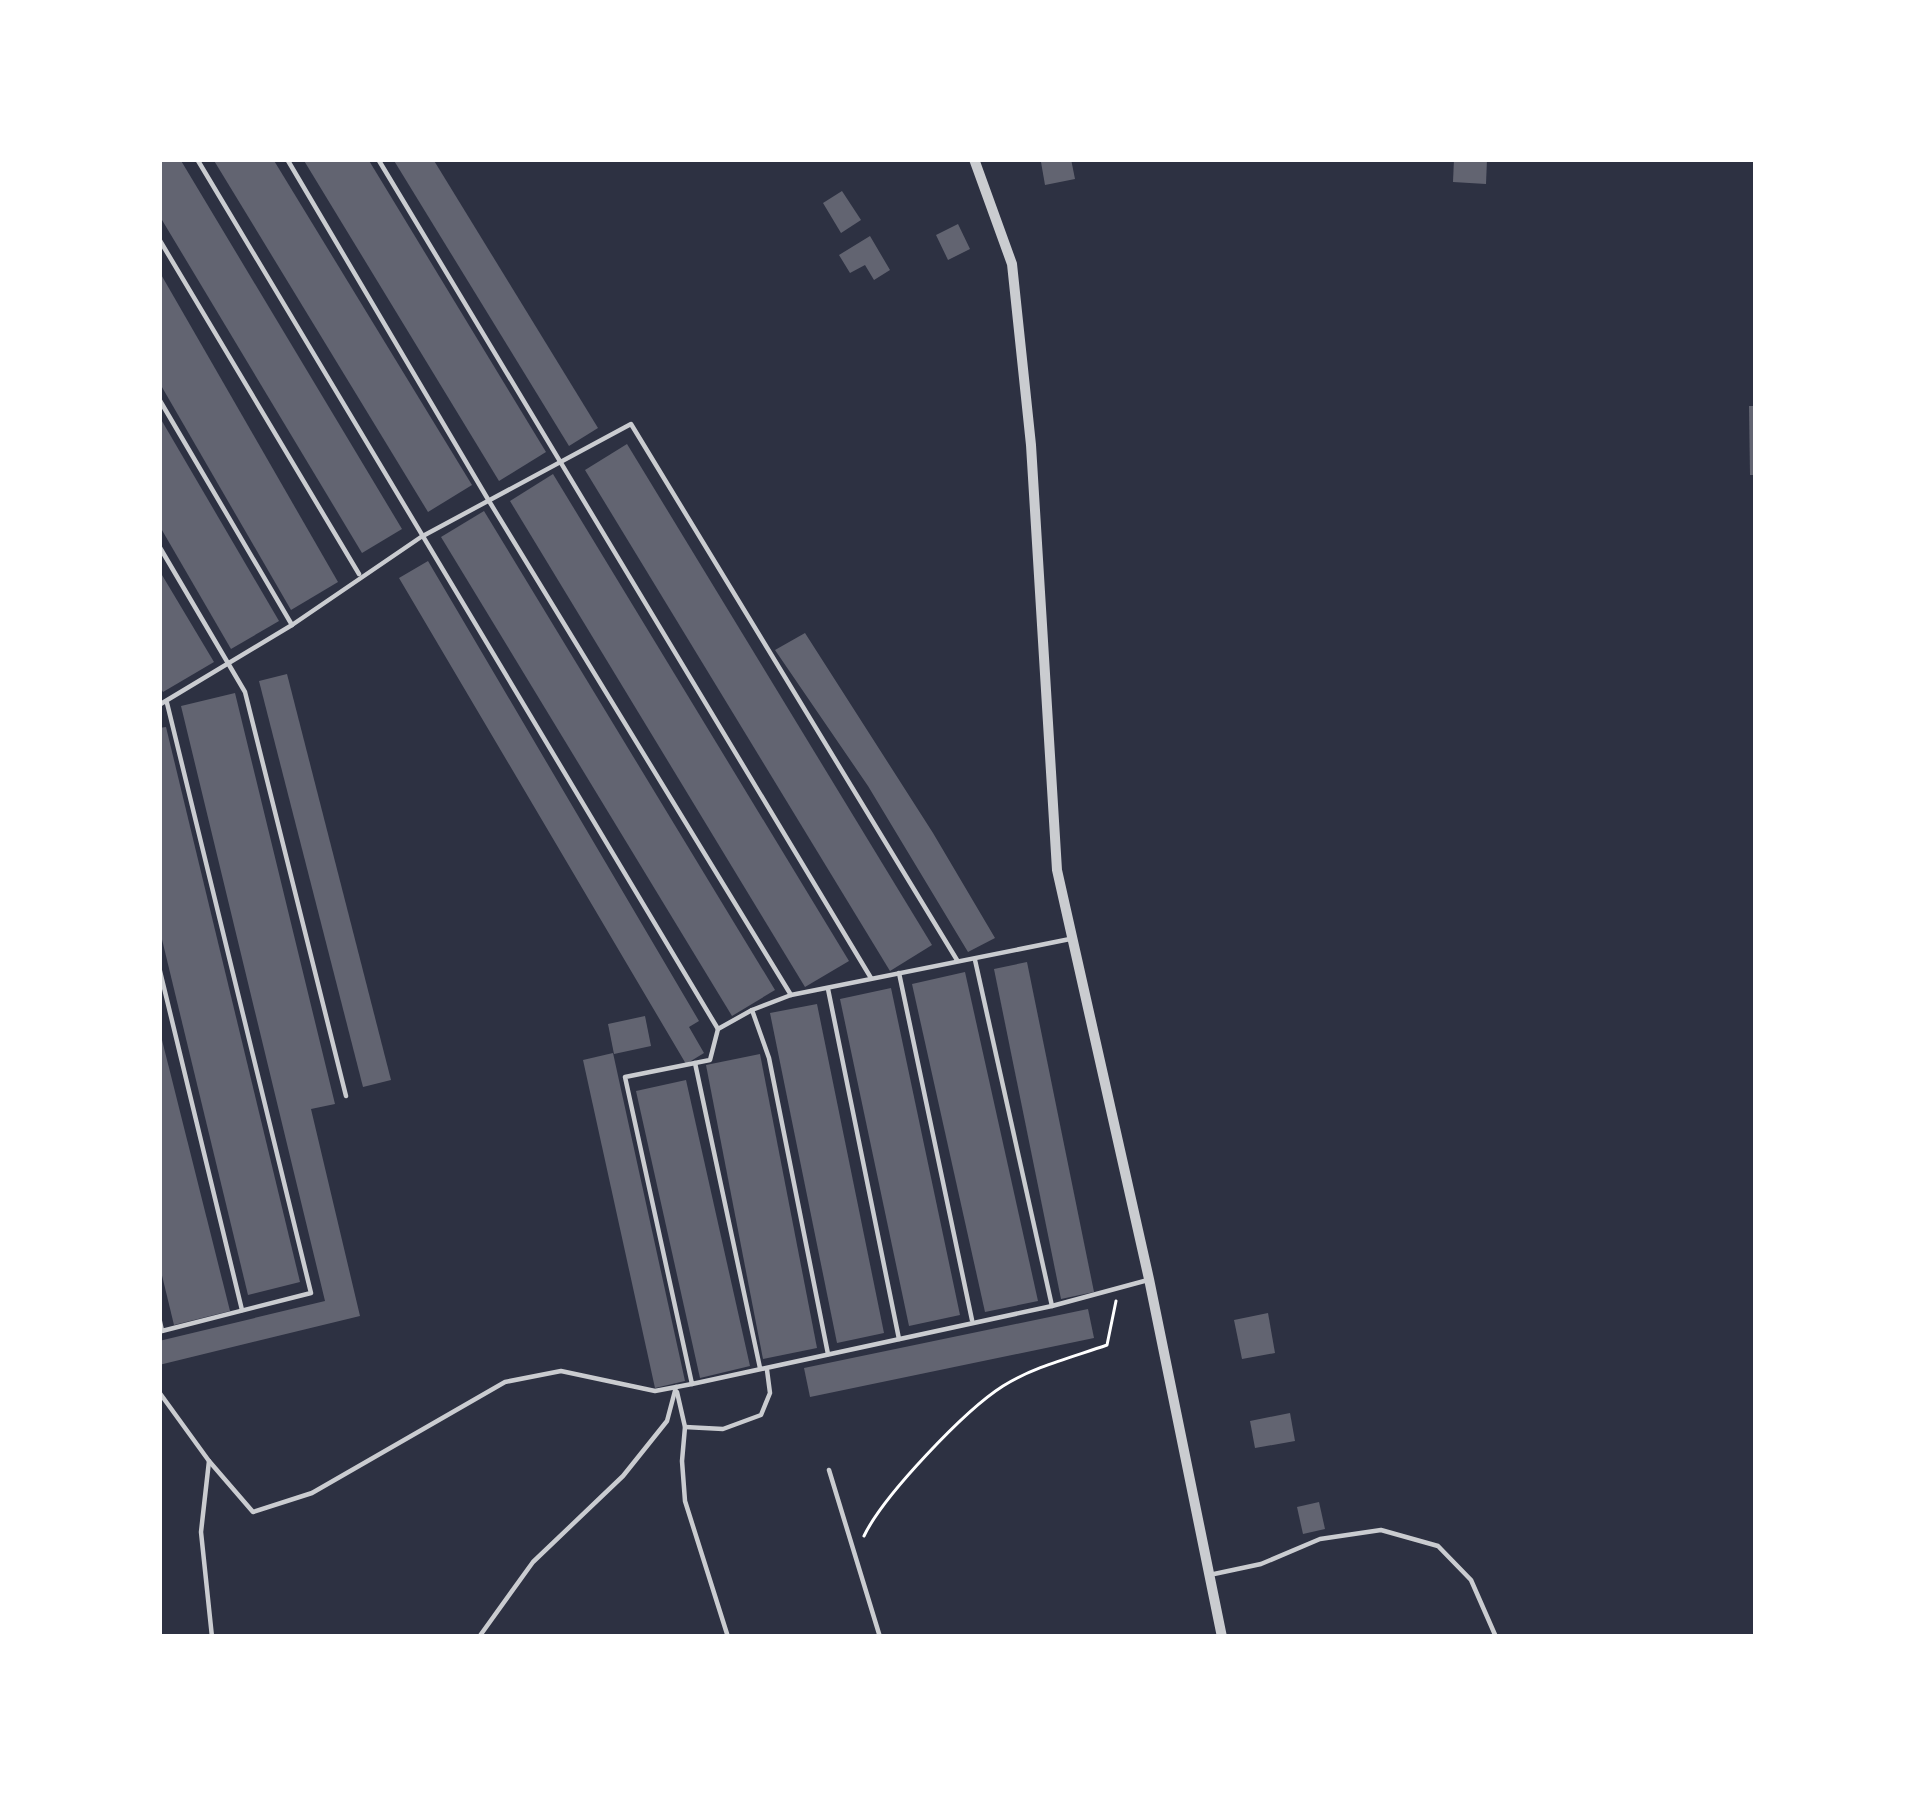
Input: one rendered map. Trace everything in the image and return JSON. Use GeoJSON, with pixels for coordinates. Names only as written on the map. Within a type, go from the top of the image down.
{"type":"FeatureCollection","features":[{"type":"Feature","properties":{"kind":"street"},"geometry":{"type":"LineString","coordinates":[[974,159],[1012,264],[1030,445],[1057,870],[1149,1279],[1222,1637]]}},
{"type":"Feature","properties":{"kind":"lane"},"geometry":{"type":"LineString","coordinates":[[196,159],[718,1029],[710,1060],[625,1077],[692,1384]]}},
{"type":"Feature","properties":{"kind":"lane"},"geometry":{"type":"LineString","coordinates":[[287,159],[489,501],[791,994]]}},
{"type":"Feature","properties":{"kind":"lane"},"geometry":{"type":"LineString","coordinates":[[378,159],[871,978]]}},
{"type":"Feature","properties":{"kind":"lane"},"geometry":{"type":"LineString","coordinates":[[159,239],[361,576]]}},
{"type":"Feature","properties":{"kind":"lane"},"geometry":{"type":"LineString","coordinates":[[159,398],[292,625]]}},
{"type":"Feature","properties":{"kind":"lane"},"geometry":{"type":"LineString","coordinates":[[159,1316],[162,1331],[310,1293],[161,703],[292,625],[421,537],[631,424],[957,960]]}},
{"type":"Feature","properties":{"kind":"lane"},"geometry":{"type":"LineString","coordinates":[[159,546],[245,692],[346,1096]]}},
{"type":"Feature","properties":{"kind":"lane"},"geometry":{"type":"LineString","coordinates":[[718,1029],[791,994],[1071,938]]}},
{"type":"Feature","properties":{"kind":"lane"},"geometry":{"type":"LineString","coordinates":[[974,957],[1052,1306]]}},
{"type":"Feature","properties":{"kind":"lane"},"geometry":{"type":"LineString","coordinates":[[159,967],[242,1310]]}},
{"type":"Feature","properties":{"kind":"lane"},"geometry":{"type":"LineString","coordinates":[[899,974],[972,1323]]}},
{"type":"Feature","properties":{"kind":"lane"},"geometry":{"type":"LineString","coordinates":[[828,989],[899,1339]]}},
{"type":"Feature","properties":{"kind":"lane"},"geometry":{"type":"LineString","coordinates":[[752,1010],[769,1058],[828,1354]]}},
{"type":"Feature","properties":{"kind":"lane"},"geometry":{"type":"LineString","coordinates":[[685,1427],[723,1429],[761,1415],[770,1393],[695,1063]]}},
{"type":"Feature","properties":{"kind":"lane"},"geometry":{"type":"LineString","coordinates":[[159,1392],[208,1461],[253,1512],[311,1493],[505,1382],[561,1371],[655,1391],[1052,1306],[1149,1279]]}},
{"type":"Feature","properties":{"kind":"lane"},"geometry":{"type":"LineString","coordinates":[[676,1387],[685,1427],[685,1501],[728,1637]]}},
{"type":"Feature","properties":{"kind":"lane"},"geometry":{"type":"LineString","coordinates":[[479,1637],[533,1562],[623,1475],[667,1421],[676,1387]]}},
{"type":"Feature","properties":{"kind":"lane"},"geometry":{"type":"LineString","coordinates":[[208,1461],[202,1532],[212,1637]]}},
{"type":"Feature","properties":{"kind":"lane"},"geometry":{"type":"LineString","coordinates":[[829,1470],[880,1637]]}},
{"type":"Feature","properties":{"kind":"lane"},"geometry":{"type":"LineString","coordinates":[[1208,1575],[1261,1564],[1320,1539],[1381,1530],[1438,1546],[1471,1580],[1496,1637]]}},
{"type":"Feature","properties":{"kind":"path"},"geometry":{"type":"LineString","coordinates":[[855,1554],[873,1516],[952,1432],[1003,1387],[1107,1345],[1117,1288]]}},
{"type":"Feature","properties":{"kind":"building"},"geometry":{"type":"Polygon","coordinates":[[[159,159],[180,159],[402,529],[362,553],[159,215],[159,159]]]}},
{"type":"Feature","properties":{"kind":"building"},"geometry":{"type":"Polygon","coordinates":[[[213,159],[273,159],[472,485],[428,512],[213,159]]]}},
{"type":"Feature","properties":{"kind":"building"},"geometry":{"type":"Polygon","coordinates":[[[303,159],[368,159],[546,452],[499,481],[303,159]]]}},
{"type":"Feature","properties":{"kind":"building"},"geometry":{"type":"Polygon","coordinates":[[[393,159],[433,159],[598,428],[569,446],[393,159]]]}},
{"type":"Feature","properties":{"kind":"building"},"geometry":{"type":"Polygon","coordinates":[[[1071,159],[1075,179],[1045,185],[1041,162],[1071,159]]]}},
{"type":"Feature","properties":{"kind":"building"},"geometry":{"type":"Polygon","coordinates":[[[1454,159],[1487,159],[1486,184],[1453,182],[1454,159]]]}},
{"type":"Feature","properties":{"kind":"building"},"geometry":{"type":"Polygon","coordinates":[[[842,191],[861,220],[841,233],[823,203],[842,191]]]}},
{"type":"Feature","properties":{"kind":"building"},"geometry":{"type":"Polygon","coordinates":[[[958,224],[970,249],[948,260],[936,235],[958,224]]]}},
{"type":"Feature","properties":{"kind":"building"},"geometry":{"type":"Polygon","coordinates":[[[870,236],[890,270],[874,280],[865,265],[850,273],[839,255],[870,236]]]}},
{"type":"Feature","properties":{"kind":"building"},"geometry":{"type":"Polygon","coordinates":[[[159,271],[338,582],[291,610],[159,382],[159,271]]]}},
{"type":"Feature","properties":{"kind":"building"},"geometry":{"type":"Polygon","coordinates":[[[1749,406],[1756,406],[1756,475],[1750,475],[1749,406]]]}},
{"type":"Feature","properties":{"kind":"building"},"geometry":{"type":"Polygon","coordinates":[[[159,416],[279,621],[231,649],[159,525],[159,416]]]}},
{"type":"Feature","properties":{"kind":"building"},"geometry":{"type":"Polygon","coordinates":[[[627,444],[932,945],[890,971],[585,470],[627,444]]]}},
{"type":"Feature","properties":{"kind":"building"},"geometry":{"type":"Polygon","coordinates":[[[553,474],[849,961],[805,987],[510,501],[553,474]]]}},
{"type":"Feature","properties":{"kind":"building"},"geometry":{"type":"Polygon","coordinates":[[[484,511],[775,990],[732,1016],[441,537],[484,511]]]}},
{"type":"Feature","properties":{"kind":"building"},"geometry":{"type":"Polygon","coordinates":[[[428,561],[699,1021],[689,1027],[704,1053],[686,1064],[399,578],[428,561]]]}},
{"type":"Feature","properties":{"kind":"building"},"geometry":{"type":"Polygon","coordinates":[[[159,570],[214,662],[163,692],[159,685],[159,570]]]}},
{"type":"Feature","properties":{"kind":"building"},"geometry":{"type":"Polygon","coordinates":[[[805,633],[995,938],[968,952],[868,786],[775,650],[805,633]]]}},
{"type":"Feature","properties":{"kind":"building"},"geometry":{"type":"Polygon","coordinates":[[[287,674],[391,1080],[363,1087],[259,681],[287,674]]]}},
{"type":"Feature","properties":{"kind":"building"},"geometry":{"type":"Polygon","coordinates":[[[235,693],[335,1104],[311,1109],[360,1316],[159,1365],[159,1341],[325,1301],[181,706],[235,693]]]}},
{"type":"Feature","properties":{"kind":"building"},"geometry":{"type":"Polygon","coordinates":[[[166,727],[300,1282],[248,1295],[159,927],[159,728],[166,727]]]}},
{"type":"Feature","properties":{"kind":"building"},"geometry":{"type":"Polygon","coordinates":[[[1027,962],[1094,1292],[1061,1299],[994,969],[1027,962]]]}},
{"type":"Feature","properties":{"kind":"building"},"geometry":{"type":"Polygon","coordinates":[[[965,972],[1038,1301],[985,1312],[912,984],[965,972]]]}},
{"type":"Feature","properties":{"kind":"building"},"geometry":{"type":"Polygon","coordinates":[[[891,988],[960,1315],[909,1326],[840,999],[891,988]]]}},
{"type":"Feature","properties":{"kind":"building"},"geometry":{"type":"Polygon","coordinates":[[[817,1004],[884,1333],[837,1343],[770,1013],[817,1004]]]}},
{"type":"Feature","properties":{"kind":"building"},"geometry":{"type":"Polygon","coordinates":[[[645,1016],[651,1046],[614,1054],[608,1024],[645,1016]]]}},
{"type":"Feature","properties":{"kind":"building"},"geometry":{"type":"Polygon","coordinates":[[[159,1028],[230,1311],[174,1325],[159,1263],[159,1028]]]}},
{"type":"Feature","properties":{"kind":"building"},"geometry":{"type":"Polygon","coordinates":[[[613,1053],[685,1381],[655,1388],[583,1060],[613,1053]]]}},
{"type":"Feature","properties":{"kind":"building"},"geometry":{"type":"Polygon","coordinates":[[[760,1054],[817,1348],[763,1359],[706,1065],[760,1054]]]}},
{"type":"Feature","properties":{"kind":"building"},"geometry":{"type":"Polygon","coordinates":[[[686,1080],[750,1366],[700,1378],[636,1091],[686,1080]]]}},
{"type":"Feature","properties":{"kind":"building"},"geometry":{"type":"Polygon","coordinates":[[[1088,1309],[1094,1338],[810,1397],[804,1368],[1088,1309]]]}},
{"type":"Feature","properties":{"kind":"building"},"geometry":{"type":"Polygon","coordinates":[[[1268,1313],[1275,1353],[1242,1359],[1234,1320],[1268,1313]]]}},
{"type":"Feature","properties":{"kind":"building"},"geometry":{"type":"Polygon","coordinates":[[[1290,1413],[1295,1441],[1255,1448],[1250,1421],[1290,1413]]]}},
{"type":"Feature","properties":{"kind":"building"},"geometry":{"type":"Polygon","coordinates":[[[1319,1502],[1325,1529],[1303,1534],[1297,1507],[1319,1502]]]}}]}
